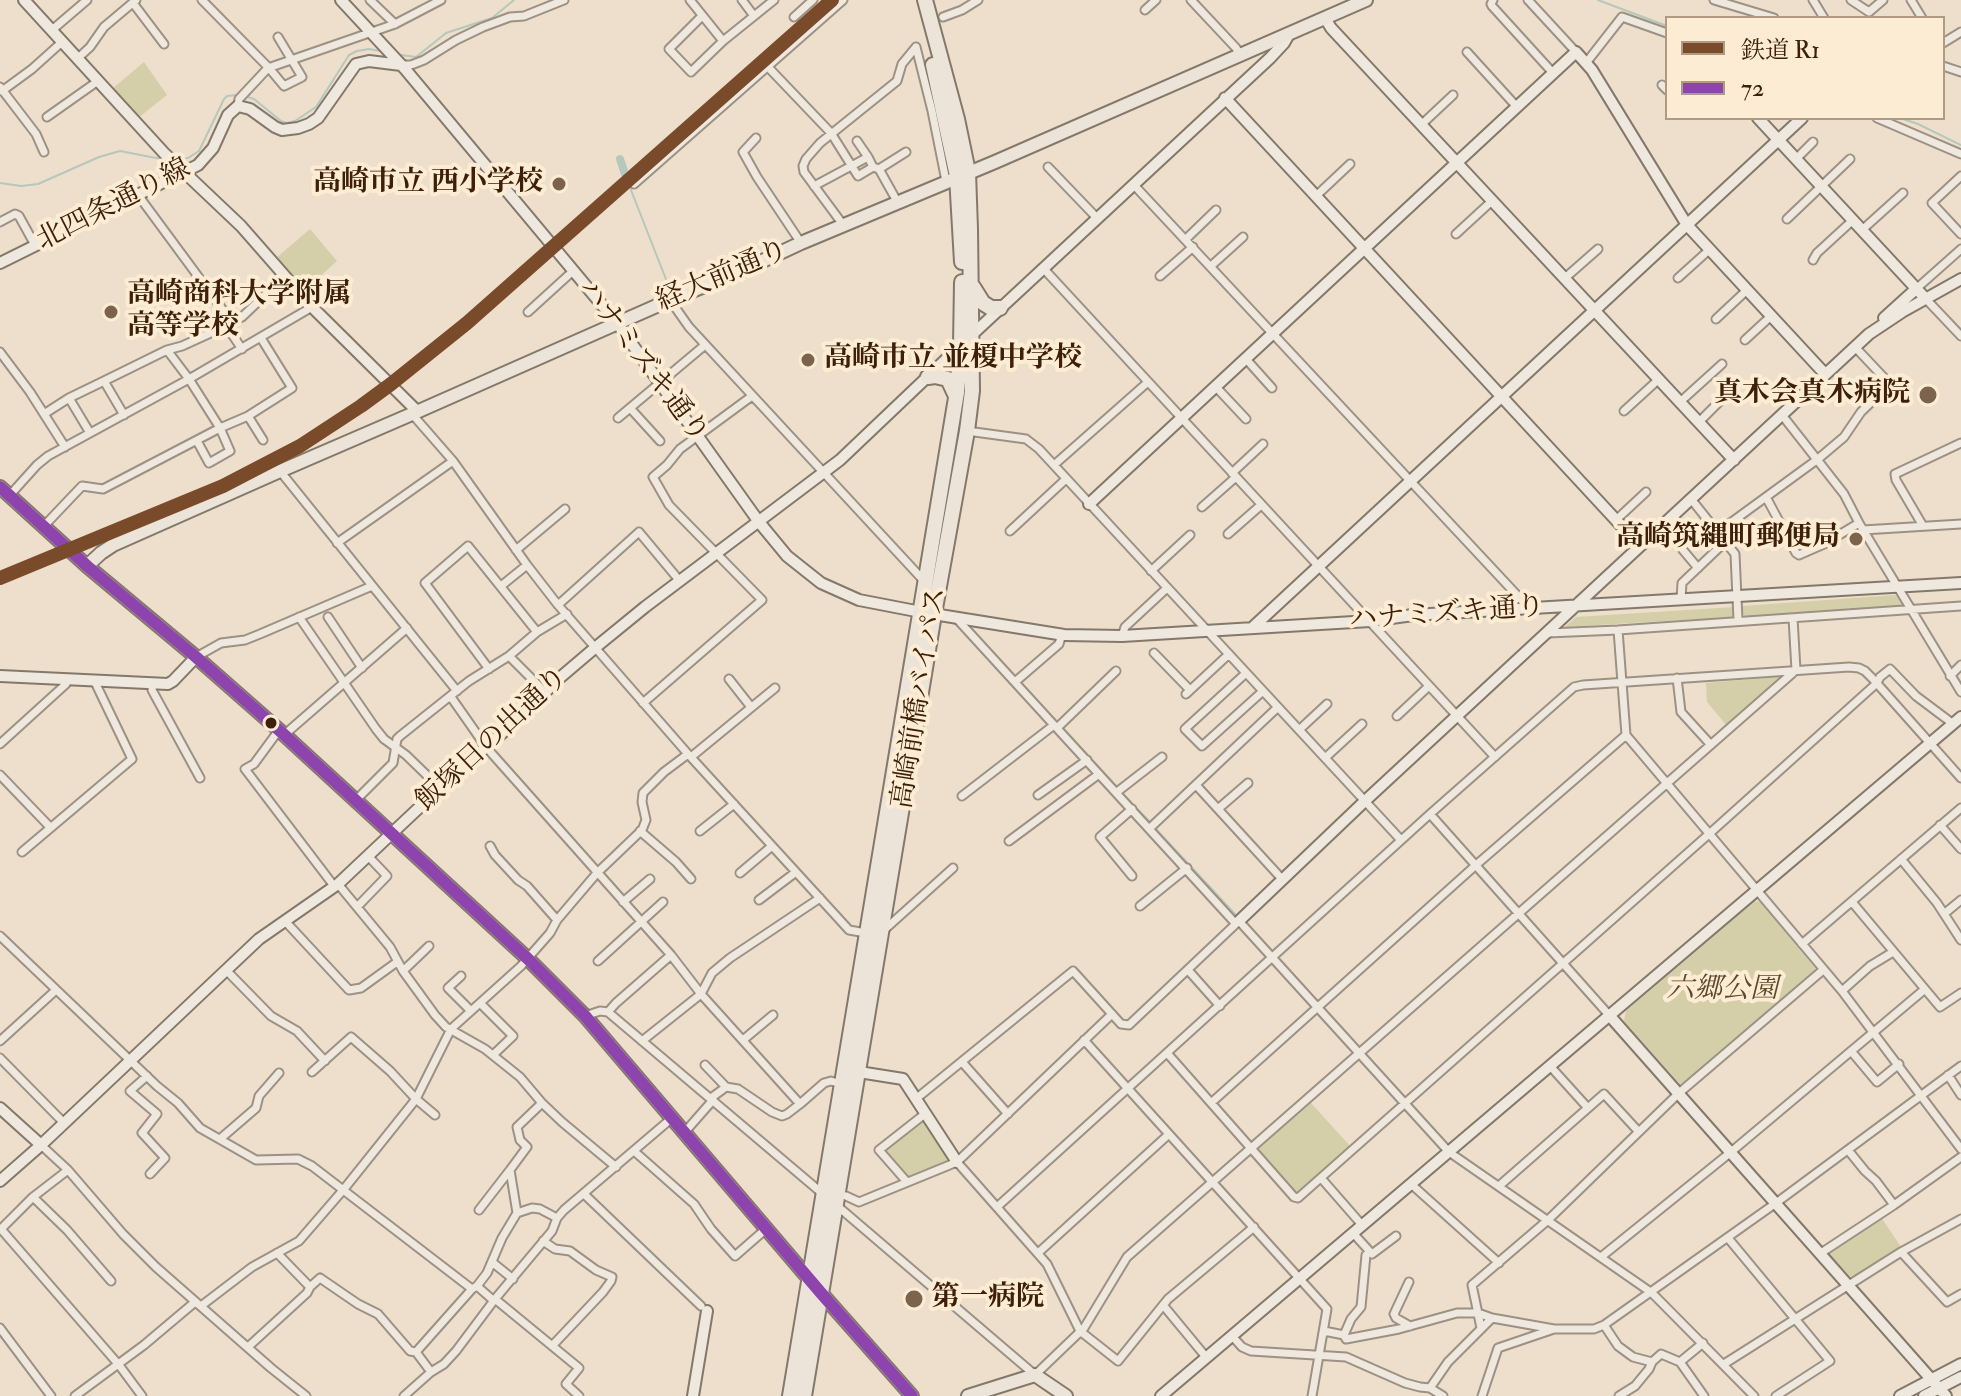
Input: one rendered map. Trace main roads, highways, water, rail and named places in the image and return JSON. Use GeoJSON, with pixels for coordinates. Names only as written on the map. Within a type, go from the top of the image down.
{"type":"FeatureCollection","features":[{"type":"Feature","properties":{"kind":"highway","name":"高崎前橋バイパス"},"geometry":{"type":"LineString","coordinates":[[804,1396],[821,1293],[841,1200],[882,932],[928,613],[926,584],[966,340],[971,283],[957,177],[937,79],[915,0]]}},
{"type":"Feature","properties":{"kind":"highway","name":"高崎前橋バイパス"},"geometry":{"type":"LineString","coordinates":[[790,1396],[866,933],[967,431],[972,391],[966,340],[957,177],[957,119],[925,0]]}},
{"type":"Feature","properties":{"kind":"highway"},"geometry":{"type":"LineString","coordinates":[[971,283],[983,303],[991,308],[1000,308]]}},
{"type":"Feature","properties":{"kind":"highway"},"geometry":{"type":"LineString","coordinates":[[928,377],[948,379],[956,398]]}},
{"type":"Feature","properties":{"kind":"main road","name":"経大前通り"},"geometry":{"type":"LineString","coordinates":[[87,566],[113,545],[280,471],[1366,0]]}},
{"type":"Feature","properties":{"kind":"main road"},"geometry":{"type":"LineString","coordinates":[[5,491],[87,566],[357,799],[527,958],[585,1016],[912,1396]]}},
{"type":"Feature","properties":{"kind":"main road"},"geometry":{"type":"LineString","coordinates":[[968,1396],[1035,1375],[1066,1396]]}},
{"type":"Feature","properties":{"kind":"waterway"},"geometry":{"type":"LineString","coordinates":[[401,55],[416,57],[446,33],[492,18],[514,0]]}},
{"type":"Feature","properties":{"kind":"waterway"},"geometry":{"type":"LineString","coordinates":[[1598,0],[1665,25]]}},
{"type":"Feature","properties":{"kind":"waterway"},"geometry":{"type":"LineString","coordinates":[[244,96],[254,99],[281,121],[295,121],[316,107],[349,55],[369,49],[380,51]]}},
{"type":"Feature","properties":{"kind":"waterway"},"geometry":{"type":"LineString","coordinates":[[181,159],[199,151],[224,99],[237,95]]}},
{"type":"Feature","properties":{"kind":"waterway"},"geometry":{"type":"LineString","coordinates":[[1906,120],[1961,145]]}},
{"type":"Feature","properties":{"kind":"waterway"},"geometry":{"type":"LineString","coordinates":[[0,183],[21,186],[38,184],[120,151],[161,159]]}},
{"type":"Feature","properties":{"kind":"waterway"},"geometry":{"type":"LineString","coordinates":[[620,159],[625,174]]}},
{"type":"Feature","properties":{"kind":"waterway"},"geometry":{"type":"LineString","coordinates":[[629,185],[671,292]]}},
{"type":"Feature","properties":{"kind":"waterway"},"geometry":{"type":"LineString","coordinates":[[687,318],[823,466]]}},
{"type":"Feature","properties":{"kind":"waterway"},"geometry":{"type":"LineString","coordinates":[[830,474],[913,564]]}},
{"type":"Feature","properties":{"kind":"waterway"},"geometry":{"type":"LineString","coordinates":[[51,524],[73,501]]}},
{"type":"Feature","properties":{"kind":"waterway"},"geometry":{"type":"LineString","coordinates":[[978,637],[1017,678]]}},
{"type":"Feature","properties":{"kind":"waterway"},"geometry":{"type":"LineString","coordinates":[[1021,683],[1057,722]]}},
{"type":"Feature","properties":{"kind":"waterway"},"geometry":{"type":"LineString","coordinates":[[1062,727],[1117,787]]}},
{"type":"Feature","properties":{"kind":"waterway"},"geometry":{"type":"LineString","coordinates":[[1121,792],[1150,822]]}},
{"type":"Feature","properties":{"kind":"waterway"},"geometry":{"type":"LineString","coordinates":[[1154,827],[1235,914]]}},
{"type":"Feature","properties":{"kind":"rail line","name":"R1"},"geometry":{"type":"LineString","coordinates":[[0,578],[223,486],[300,446],[361,406],[467,323],[832,0]]}},
{"type":"Feature","properties":{"kind":"place","name":"高崎市立 西小学校"},"geometry":{"type":"Point","coordinates":[559,184]}},
{"type":"Feature","properties":{"kind":"place","name":"高崎商科大学附属 高等学校"},"geometry":{"type":"Point","coordinates":[111,312]}},
{"type":"Feature","properties":{"kind":"place","name":"高崎市立 並榎中学校"},"geometry":{"type":"Point","coordinates":[808,360]}},
{"type":"Feature","properties":{"kind":"place","name":"真木会真木病院"},"geometry":{"type":"Point","coordinates":[1928,395]}},
{"type":"Feature","properties":{"kind":"place","name":"高崎筑縄町郵便局"},"geometry":{"type":"Point","coordinates":[1856,539]}},
{"type":"Feature","properties":{"kind":"place","name":"第一病院"},"geometry":{"type":"Point","coordinates":[914,1299]}},
{"type":"Feature","properties":{"kind":"park label","name":"六郷公園"},"geometry":{"type":"Point","coordinates":[1722,991]}}]}
